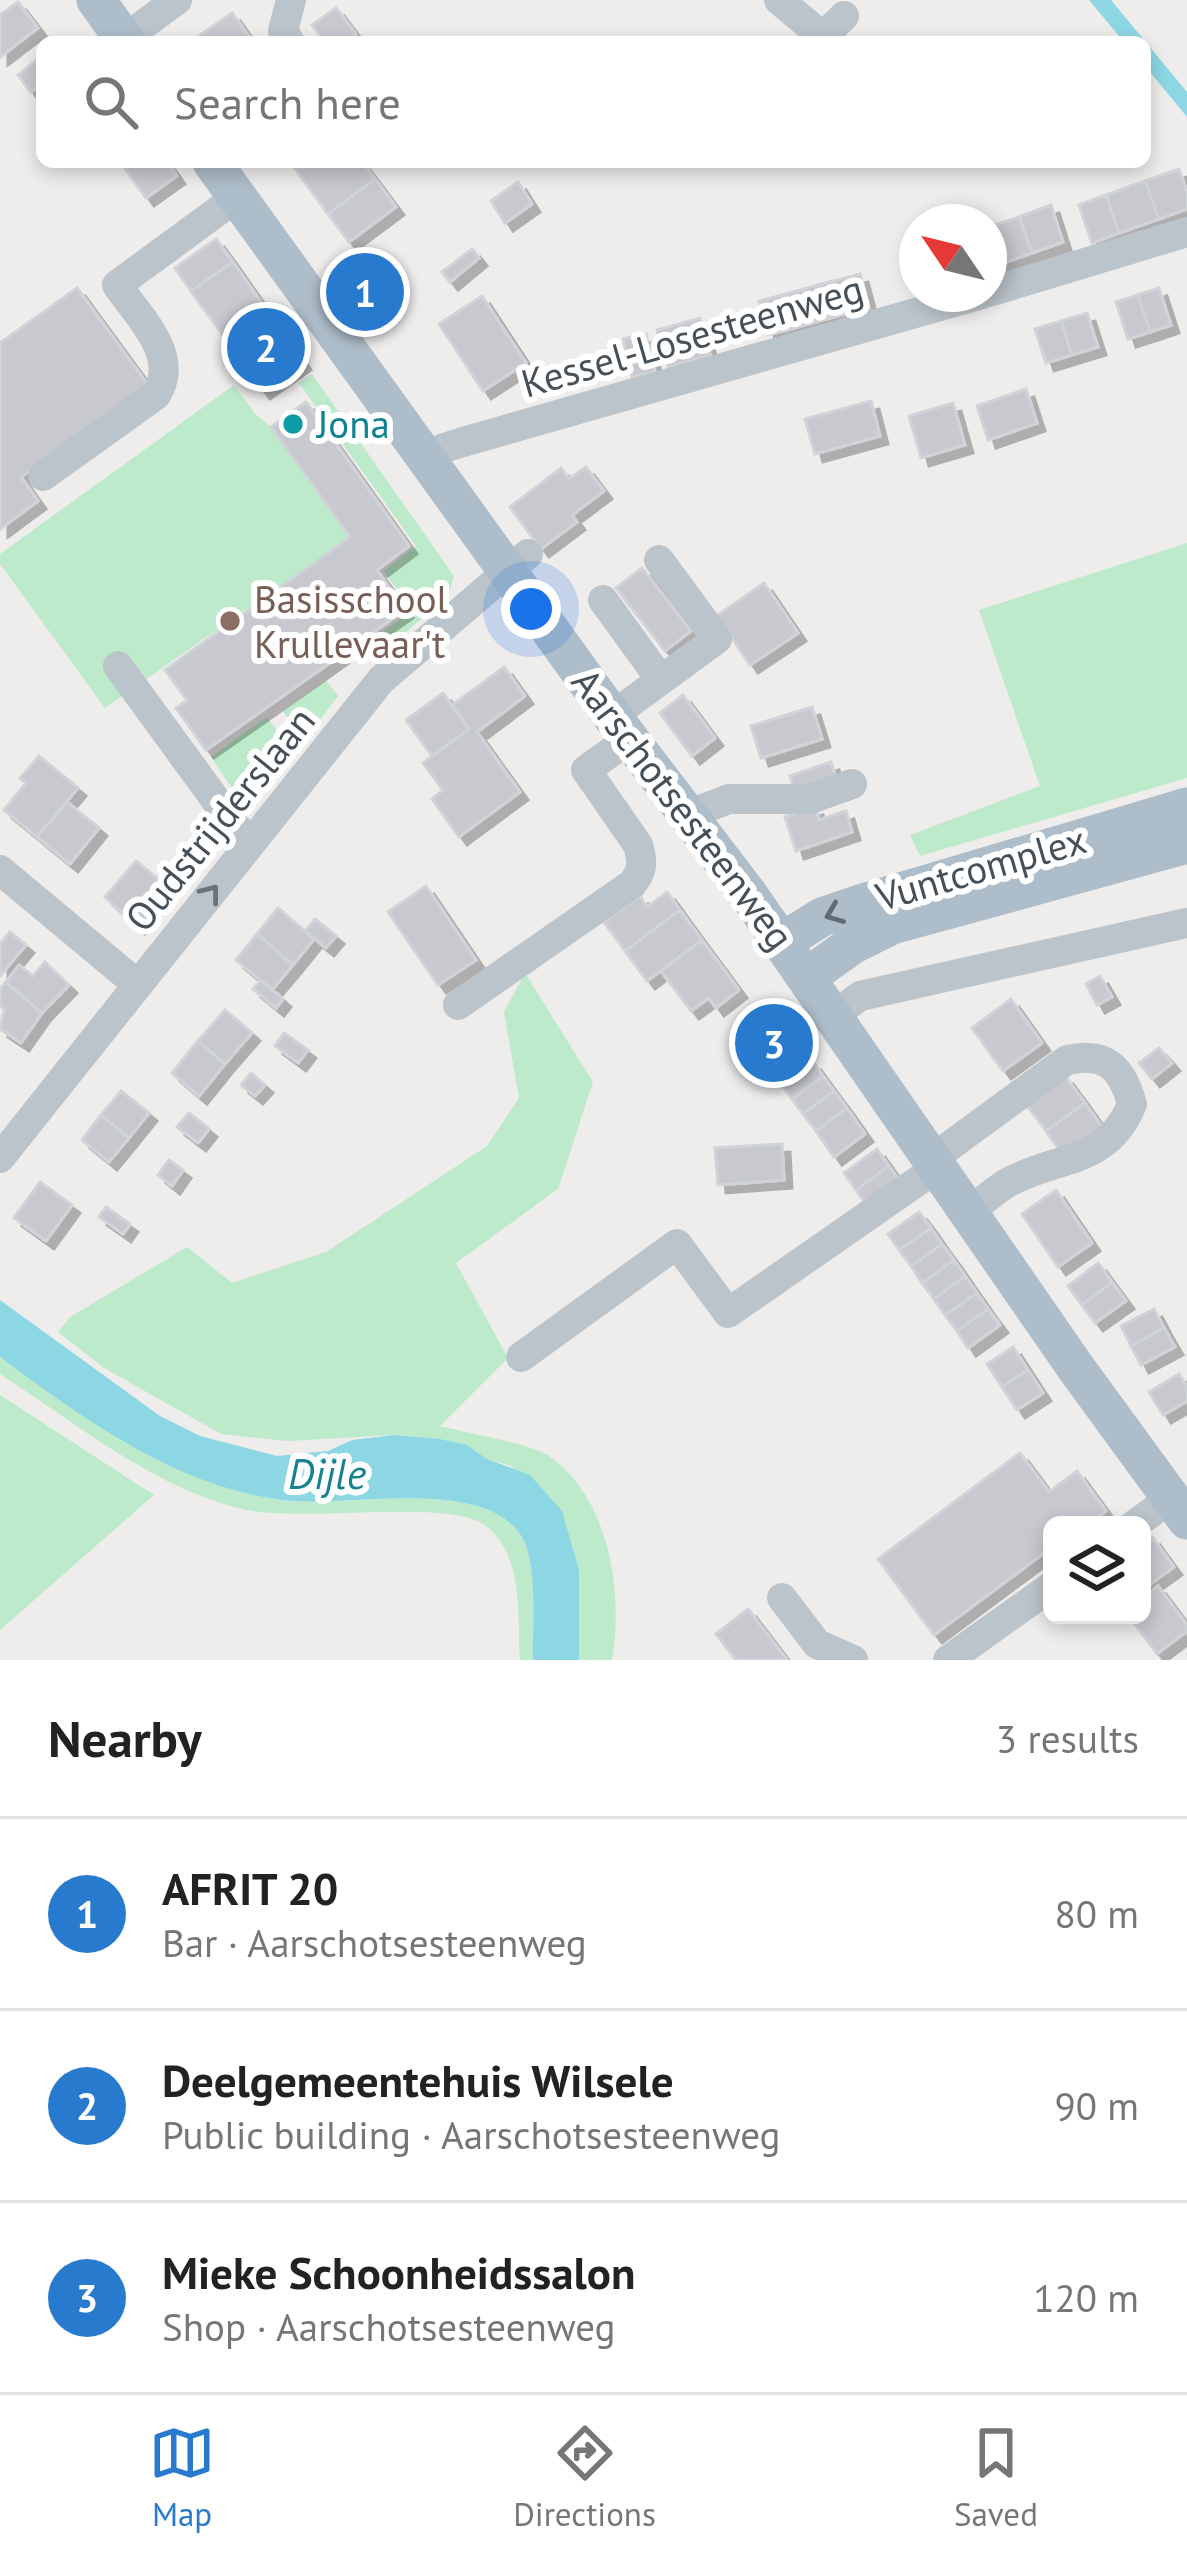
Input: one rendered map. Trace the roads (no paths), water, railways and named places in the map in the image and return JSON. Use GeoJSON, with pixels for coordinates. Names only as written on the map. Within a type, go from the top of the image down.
{"type":"FeatureCollection","features":[{"type":"Feature","properties":{"kind":"main road"},"geometry":{"type":"LineString","coordinates":[[96,0],[122,36]]}},
{"type":"Feature","properties":{"kind":"main road","name":"Aarschotsesteenweg"},"geometry":{"type":"LineString","coordinates":[[216,168],[427,460],[518,562],[620,728],[782,942],[1179,1509]]}},
{"type":"Feature","properties":{"kind":"main road","name":"Vuntcomplex"},"geometry":{"type":"LineString","coordinates":[[782,942],[821,917],[860,904],[1187,807]]}},
{"type":"Feature","properties":{"kind":"main road","name":"Vuntcomplex"},"geometry":{"type":"LineString","coordinates":[[807,977],[892,925],[1187,844]]}},
{"type":"Feature","properties":{"kind":"street"},"geometry":{"type":"LineString","coordinates":[[130,36],[177,0]]}},
{"type":"Feature","properties":{"kind":"street"},"geometry":{"type":"LineString","coordinates":[[286,36],[283,31],[291,0]]}},
{"type":"Feature","properties":{"kind":"street"},"geometry":{"type":"LineString","coordinates":[[779,0],[822,36]]}},
{"type":"Feature","properties":{"kind":"street"},"geometry":{"type":"LineString","coordinates":[[824,36],[844,16]]}},
{"type":"Feature","properties":{"kind":"street"},"geometry":{"type":"LineString","coordinates":[[43,476],[156,395],[164,383],[161,349],[117,285],[237,196]]}},
{"type":"Feature","properties":{"kind":"street","name":"Kessel-Losesteenweg"},"geometry":{"type":"LineString","coordinates":[[1007,287],[1187,232]]}},
{"type":"Feature","properties":{"kind":"street","name":"Kessel-Losesteenweg"},"geometry":{"type":"LineString","coordinates":[[427,460],[441,449],[464,442],[919,312]]}},
{"type":"Feature","properties":{"kind":"street"},"geometry":{"type":"LineString","coordinates":[[458,1005],[641,874],[638,845],[586,770],[661,680],[717,639],[659,560]]}},
{"type":"Feature","properties":{"kind":"street","name":"Oudstrijderslaan"},"geometry":{"type":"LineString","coordinates":[[0,1158],[381,680],[518,562]]}},
{"type":"Feature","properties":{"kind":"street"},"geometry":{"type":"LineString","coordinates":[[603,600],[661,680]]}},
{"type":"Feature","properties":{"kind":"street"},"geometry":{"type":"LineString","coordinates":[[118,666],[251,842]]}},
{"type":"Feature","properties":{"kind":"street"},"geometry":{"type":"LineString","coordinates":[[687,815],[718,802],[810,799],[852,784]]}},
{"type":"Feature","properties":{"kind":"street"},"geometry":{"type":"LineString","coordinates":[[0,870],[138,985]]}},
{"type":"Feature","properties":{"kind":"street"},"geometry":{"type":"LineString","coordinates":[[833,1016],[860,996],[1187,923]]}},
{"type":"Feature","properties":{"kind":"street"},"geometry":{"type":"LineString","coordinates":[[521,1357],[677,1244],[728,1312],[935,1163],[1067,1060],[1087,1055],[1109,1063],[1121,1074],[1132,1104],[1124,1125],[1088,1156],[1009,1182],[969,1212]]}},
{"type":"Feature","properties":{"kind":"street"},"geometry":{"type":"LineString","coordinates":[[948,1660],[1043,1592]]}},
{"type":"Feature","properties":{"kind":"street"},"geometry":{"type":"LineString","coordinates":[[782,1598],[817,1645],[853,1660]]}},
{"type":"Feature","properties":{"kind":"water"},"geometry":{"type":"Polygon","coordinates":[[[1089,0],[1111,0],[1141,36],[1119,36],[1089,0]]]}},
{"type":"Feature","properties":{"kind":"water"},"geometry":{"type":"Polygon","coordinates":[[[1151,48],[1187,92],[1187,117],[1151,73],[1151,48]]]}},
{"type":"Feature","properties":{"kind":"water","name":"Dijle"},"geometry":{"type":"Polygon","coordinates":[[[0,1300],[160,1416],[200,1436],[277,1456],[328,1451],[352,1440],[395,1435],[440,1439],[467,1445],[487,1459],[530,1475],[562,1511],[579,1570],[579,1660],[533,1660],[530,1560],[520,1534],[501,1517],[447,1500],[292,1501],[252,1495],[174,1468],[101,1428],[0,1357],[0,1300]]]}},
{"type":"Feature","properties":{"kind":"place","name":"AFRIT 20"},"geometry":{"type":"Point","coordinates":[365,292]}},
{"type":"Feature","properties":{"kind":"place","name":"Deelgemeentehuis Wilsele"},"geometry":{"type":"Point","coordinates":[266,347]}},
{"type":"Feature","properties":{"kind":"place","name":"Jona"},"geometry":{"type":"Point","coordinates":[293,424]}},
{"type":"Feature","properties":{"kind":"place","name":"Basisschool Krullevaar't"},"geometry":{"type":"Point","coordinates":[230,621]}},
{"type":"Feature","properties":{"kind":"place","name":"Mieke Schoonheidssalon"},"geometry":{"type":"Point","coordinates":[774,1043]}}]}
